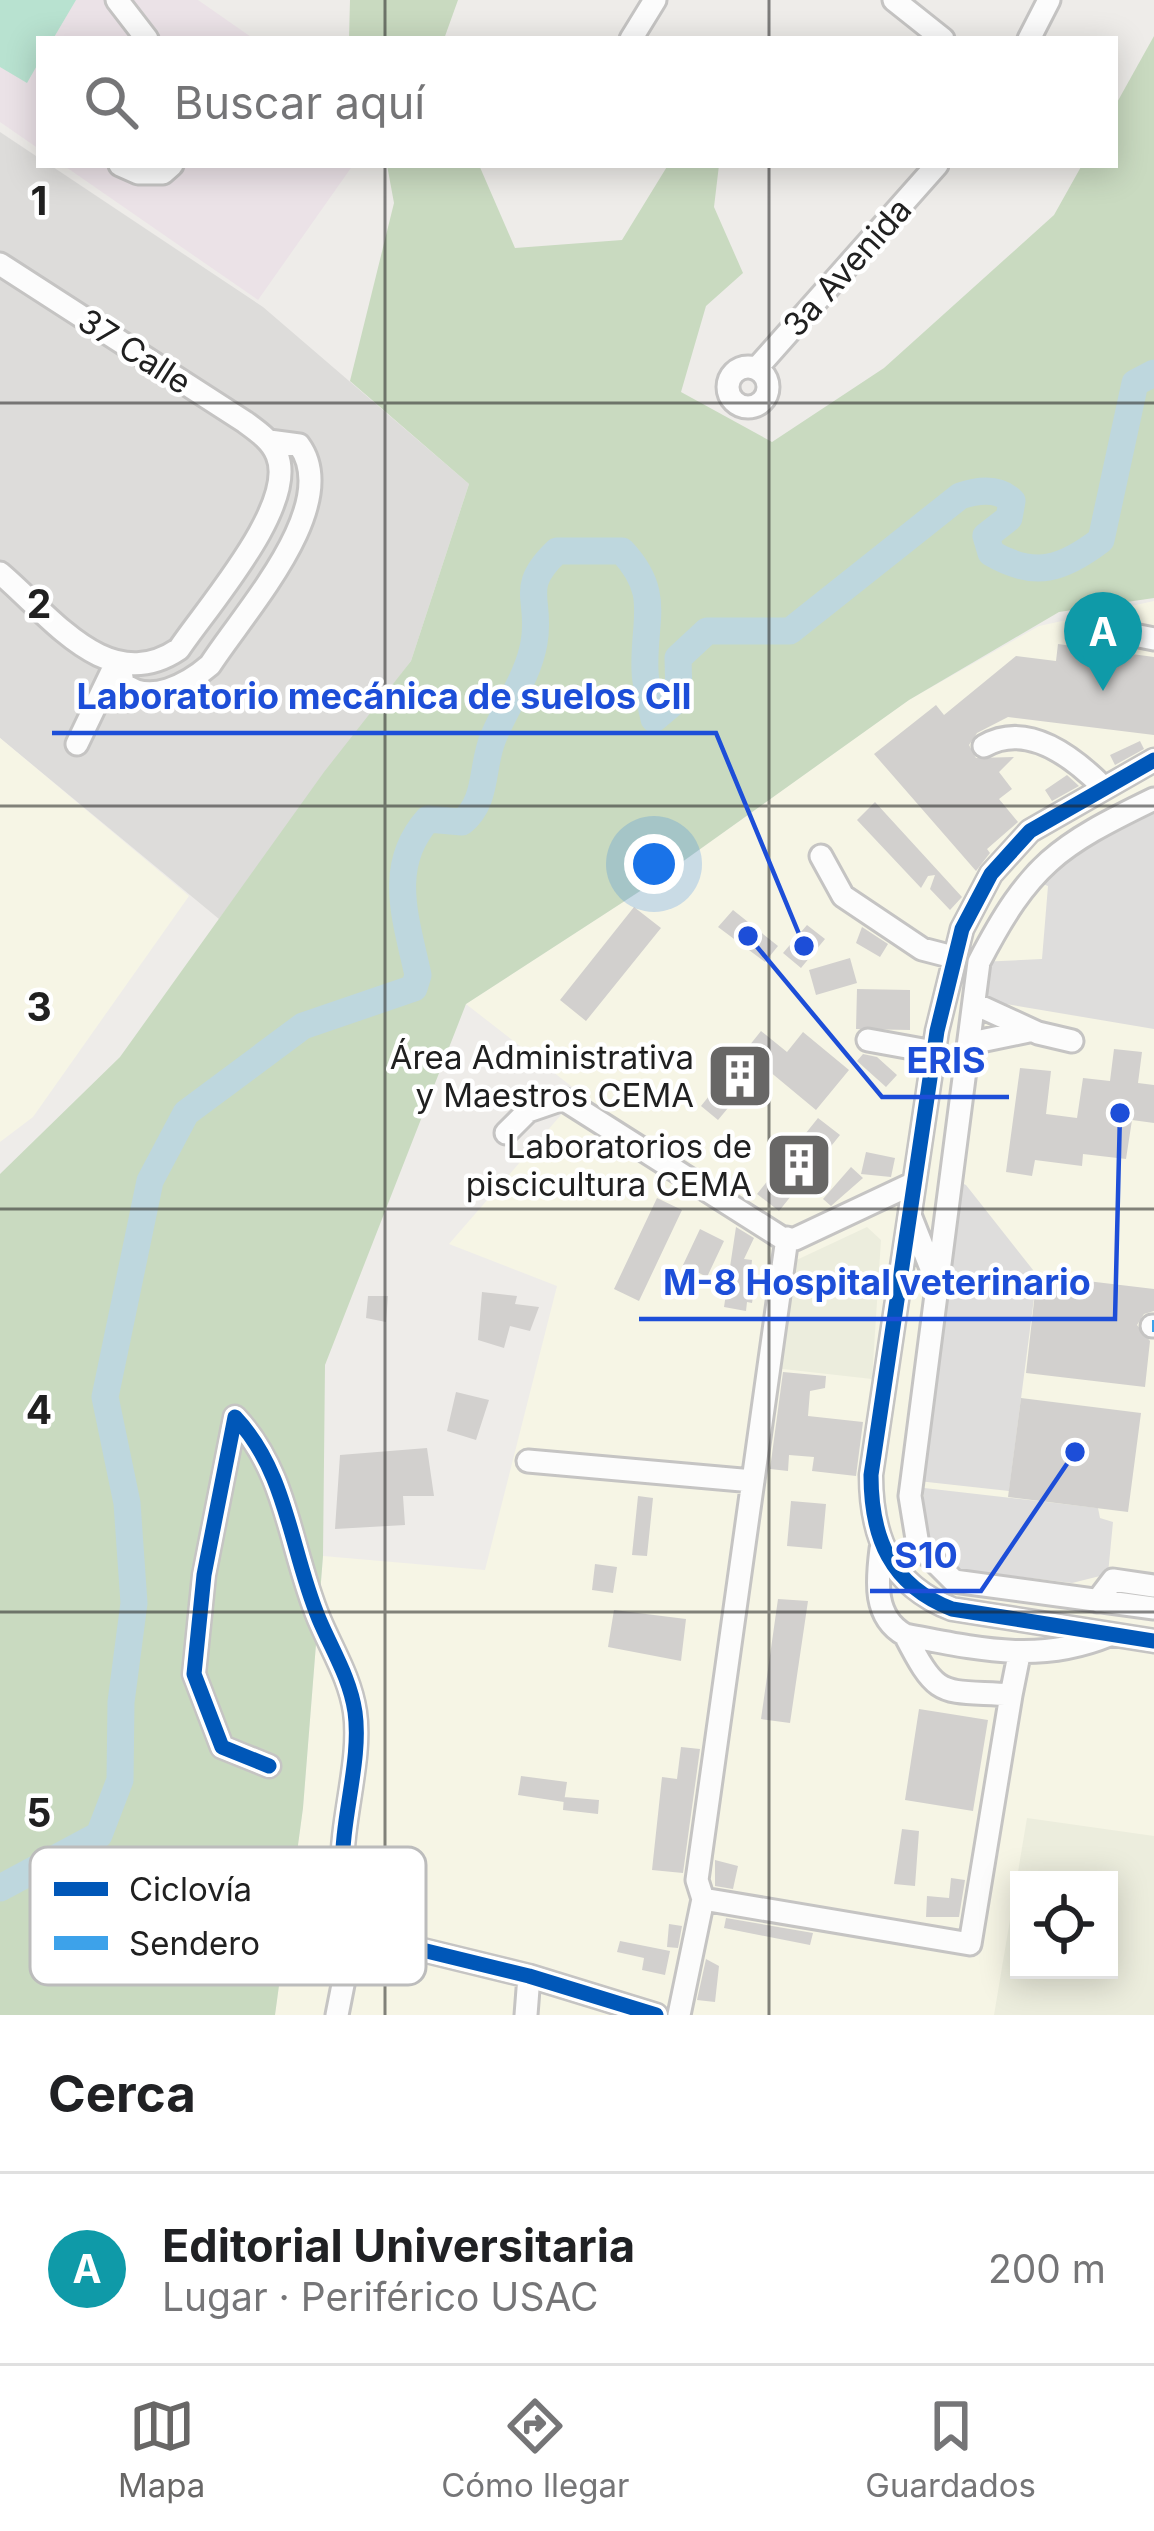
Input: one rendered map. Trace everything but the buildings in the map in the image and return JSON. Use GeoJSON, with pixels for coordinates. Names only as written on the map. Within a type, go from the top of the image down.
{"type":"FeatureCollection","features":[{"type":"Feature","properties":{"kind":"street"},"geometry":{"type":"LineString","coordinates":[[117,0],[128,31]]}},
{"type":"Feature","properties":{"kind":"street"},"geometry":{"type":"LineString","coordinates":[[633,36],[655,0]]}},
{"type":"Feature","properties":{"kind":"street"},"geometry":{"type":"LineString","coordinates":[[894,0],[939,36]]}},
{"type":"Feature","properties":{"kind":"street"},"geometry":{"type":"LineString","coordinates":[[1031,36],[1049,0]]}},
{"type":"Feature","properties":{"kind":"street"},"geometry":{"type":"LineString","coordinates":[[127,168],[138,173],[164,173],[169,168]]}},
{"type":"Feature","properties":{"kind":"street","name":"3a Avenida"},"geometry":{"type":"LineString","coordinates":[[757,369],[934,168]]}},
{"type":"Feature","properties":{"kind":"street","name":"37 Calle"},"geometry":{"type":"LineString","coordinates":[[0,264],[268,441],[299,445],[309,458],[312,499],[308,514],[222,646],[192,681],[167,690],[131,690],[123,683],[118,666]]}},
{"type":"Feature","properties":{"kind":"street"},"geometry":{"type":"LineString","coordinates":[[0,573],[118,666],[145,667],[179,649],[274,509],[281,473],[268,441]]}},
{"type":"Feature","properties":{"kind":"street"},"geometry":{"type":"LineString","coordinates":[[77,744],[118,666]]}},
{"type":"Feature","properties":{"kind":"street"},"geometry":{"type":"LineString","coordinates":[[984,746],[1008,737],[1066,752],[1102,786]]}},
{"type":"Feature","properties":{"kind":"street"},"geometry":{"type":"LineString","coordinates":[[1154,760],[1054,813],[1009,853],[975,900],[953,957],[935,1041],[871,1475],[874,1529],[881,1550],[909,1586],[952,1610],[1154,1641]]}},
{"type":"Feature","properties":{"kind":"street"},"geometry":{"type":"LineString","coordinates":[[1154,799],[1094,828],[1041,864],[1004,914],[979,962],[910,1496],[918,1545],[954,1581],[1154,1608]]}},
{"type":"Feature","properties":{"kind":"street"},"geometry":{"type":"LineString","coordinates":[[820,856],[843,896],[922,949],[953,957]]}},
{"type":"Feature","properties":{"kind":"street"},"geometry":{"type":"LineString","coordinates":[[935,1041],[975,993]]}},
{"type":"Feature","properties":{"kind":"street"},"geometry":{"type":"LineString","coordinates":[[975,993],[1030,1030],[1072,1040]]}},
{"type":"Feature","properties":{"kind":"street"},"geometry":{"type":"LineString","coordinates":[[971,1043],[1030,1030]]}},
{"type":"Feature","properties":{"kind":"street"},"geometry":{"type":"LineString","coordinates":[[868,1040],[935,1041]]}},
{"type":"Feature","properties":{"kind":"street"},"geometry":{"type":"LineString","coordinates":[[506,1133],[529,1111],[563,1099],[787,1238]]}},
{"type":"Feature","properties":{"kind":"street"},"geometry":{"type":"LineString","coordinates":[[787,1238],[914,1184]]}},
{"type":"Feature","properties":{"kind":"street"},"geometry":{"type":"LineString","coordinates":[[910,1214],[939,1288]]}},
{"type":"Feature","properties":{"kind":"street"},"geometry":{"type":"LineString","coordinates":[[679,2015],[704,1899],[697,1880],[787,1238]]}},
{"type":"Feature","properties":{"kind":"street"},"geometry":{"type":"LineString","coordinates":[[269,1766],[222,1747],[194,1674],[205,1575],[236,1417],[258,1442],[276,1480],[318,1618],[340,1660],[356,1714],[347,1847]]}},
{"type":"Feature","properties":{"kind":"street"},"geometry":{"type":"LineString","coordinates":[[528,1461],[753,1481]]}},
{"type":"Feature","properties":{"kind":"street"},"geometry":{"type":"LineString","coordinates":[[881,1550],[877,1587],[881,1607],[893,1628],[905,1635],[1019,1655],[1077,1648],[1111,1634]]}},
{"type":"Feature","properties":{"kind":"street"},"geometry":{"type":"LineString","coordinates":[[1105,1601],[1113,1580],[1154,1586]]}},
{"type":"Feature","properties":{"kind":"street"},"geometry":{"type":"LineString","coordinates":[[1105,1601],[1154,1629]]}},
{"type":"Feature","properties":{"kind":"street"},"geometry":{"type":"LineString","coordinates":[[905,1635],[930,1683],[942,1690],[1011,1695]]}},
{"type":"Feature","properties":{"kind":"street"},"geometry":{"type":"LineString","coordinates":[[704,1899],[970,1944],[1019,1655]]}},
{"type":"Feature","properties":{"kind":"street"},"geometry":{"type":"LineString","coordinates":[[426,1951],[656,2015]]}},
{"type":"Feature","properties":{"kind":"street"},"geometry":{"type":"LineString","coordinates":[[526,2015],[529,1976]]}},
{"type":"Feature","properties":{"kind":"street"},"geometry":{"type":"LineString","coordinates":[[337,2015],[343,1985]]}},
{"type":"Feature","properties":{"kind":"shaded area"},"geometry":{"type":"Polygon","coordinates":[[[0,0],[198,0],[250,36],[36,36],[36,147],[0,122],[0,0]]]}},
{"type":"Feature","properties":{"kind":"shaded area"},"geometry":{"type":"Polygon","coordinates":[[[0,132],[36,156],[36,168],[54,168],[263,307],[469,484],[411,661],[219,919],[0,738],[0,132]]]}},
{"type":"Feature","properties":{"kind":"shaded area"},"geometry":{"type":"Polygon","coordinates":[[[67,168],[351,168],[258,300],[67,168]]]}},
{"type":"Feature","properties":{"kind":"shaded area"},"geometry":{"type":"Polygon","coordinates":[[[1154,601],[1154,2015],[275,2015],[279,1985],[426,1985],[426,1847],[298,1847],[323,1556],[485,1570],[557,1286],[449,1244],[580,1093],[466,1004],[654,882],[909,700],[1039,626],[1154,601]]]}},
{"type":"Feature","properties":{"kind":"shaded area"},"geometry":{"type":"Polygon","coordinates":[[[0,738],[189,896],[33,1117],[0,1142],[0,738]]]}},
{"type":"Feature","properties":{"kind":"shaded area"},"geometry":{"type":"Polygon","coordinates":[[[1154,799],[1154,1029],[988,1001],[975,983],[979,962],[1042,959],[1048,886],[1028,878],[1154,799]]]}},
{"type":"Feature","properties":{"kind":"shaded area"},"geometry":{"type":"Polygon","coordinates":[[[952,1178],[966,1185],[1037,1275],[1009,1491],[900,1479],[914,1460],[952,1178]]]}},
{"type":"Feature","properties":{"kind":"shaded area"},"geometry":{"type":"Polygon","coordinates":[[[867,1227],[881,1240],[872,1379],[774,1368],[788,1264],[867,1227]]]}},
{"type":"Feature","properties":{"kind":"shaded area"},"geometry":{"type":"Polygon","coordinates":[[[924,1488],[1098,1508],[1100,1518],[1113,1522],[1108,1574],[1072,1583],[956,1569],[957,1555],[942,1551],[924,1533],[924,1488]]]}},
{"type":"Feature","properties":{"kind":"shaded area"},"geometry":{"type":"Polygon","coordinates":[[[1027,1818],[1154,1836],[1154,2015],[994,2015],[1010,1919],[1010,1979],[1118,1979],[1118,1871],[1018,1871],[1027,1818]]]}},
{"type":"Feature","properties":{"kind":"green space"},"geometry":{"type":"Polygon","coordinates":[[[0,0],[76,0],[55,36],[36,36],[36,67],[27,83],[0,67],[0,0]]]}},
{"type":"Feature","properties":{"kind":"green space"},"geometry":{"type":"Polygon","coordinates":[[[350,0],[458,0],[445,36],[349,36],[350,0]]]}},
{"type":"Feature","properties":{"kind":"green space"},"geometry":{"type":"Polygon","coordinates":[[[1154,36],[1154,598],[1059,612],[909,700],[654,882],[466,1004],[325,1365],[323,1556],[298,1847],[30,1847],[30,1985],[279,1985],[275,2015],[0,2015],[0,1174],[120,1057],[324,772],[411,661],[469,484],[350,381],[394,203],[388,168],[480,168],[515,248],[622,240],[666,168],[719,168],[714,207],[743,273],[706,306],[681,392],[772,442],[884,368],[1054,215],[1080,168],[1118,168],[1118,101],[1154,36]]]}},
{"type":"Feature","properties":{"kind":"waterway"},"geometry":{"type":"LineString","coordinates":[[77,1847],[99,1835],[120,1780],[121,1702],[134,1603],[127,1503],[105,1397],[150,1181],[186,1113],[303,1026],[414,988],[418,975],[403,894],[407,855],[428,819],[462,822],[476,804],[493,738],[531,656],[536,628],[534,585],[545,564],[557,551],[622,551],[634,566],[648,607],[645,676],[654,719],[679,698],[678,658],[707,631],[790,631],[960,496],[988,491],[1012,501],[1009,518],[986,536],[991,553],[1007,561],[1048,567],[1087,550],[1101,540],[1135,383],[1154,373]]}},
{"type":"Feature","properties":{"kind":"waterway"},"geometry":{"type":"LineString","coordinates":[[0,1888],[30,1872]]}},
{"type":"Feature","properties":{"kind":"cycle path"},"geometry":{"type":"LineString","coordinates":[[1154,760],[1030,831],[991,874],[962,929],[937,1031],[871,1475],[875,1519],[888,1556],[913,1587],[931,1599],[952,1609],[1154,1641]]}},
{"type":"Feature","properties":{"kind":"cycle path"},"geometry":{"type":"LineString","coordinates":[[269,1766],[222,1747],[194,1674],[204,1575],[235,1417],[253,1439],[277,1487],[309,1593],[353,1700],[356,1739],[343,1847]]}},
{"type":"Feature","properties":{"kind":"cycle path"},"geometry":{"type":"LineString","coordinates":[[426,1951],[656,2015]]}},
{"type":"Feature","properties":{"kind":"place","name":"Editorial Universitaria"},"geometry":{"type":"Point","coordinates":[1103,691]}},
{"type":"Feature","properties":{"kind":"place","name":"ERIS"},"geometry":{"type":"Point","coordinates":[748,936]}},
{"type":"Feature","properties":{"kind":"place","name":"Laboratorio mecánica de suelos CII"},"geometry":{"type":"Point","coordinates":[804,946]}},
{"type":"Feature","properties":{"kind":"place","name":"Área Administrativa y Maestros CEMA"},"geometry":{"type":"Point","coordinates":[740,1076]}},
{"type":"Feature","properties":{"kind":"place","name":"M-8 Hospital veterinario"},"geometry":{"type":"Point","coordinates":[1120,1113]}},
{"type":"Feature","properties":{"kind":"place","name":"Laboratorios de piscicultura CEMA"},"geometry":{"type":"Point","coordinates":[799,1165]}},
{"type":"Feature","properties":{"kind":"place","name":"S10"},"geometry":{"type":"Point","coordinates":[1075,1452]}}]}
